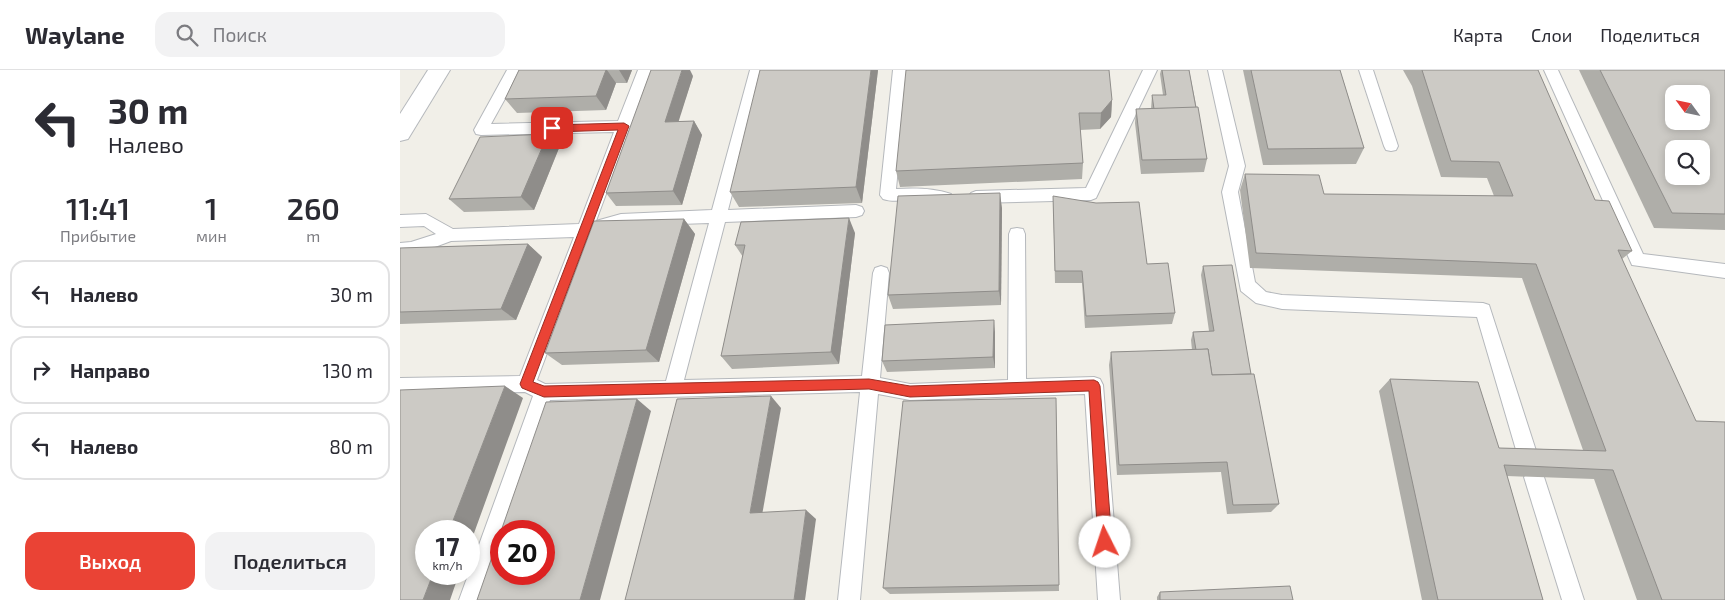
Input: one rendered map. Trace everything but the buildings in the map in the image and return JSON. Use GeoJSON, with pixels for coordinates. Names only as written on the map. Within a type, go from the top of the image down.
{"type":"FeatureCollection","features":[{"type":"Feature","properties":{"kind":"street"},"geometry":{"type":"LineString","coordinates":[[400,133],[439,70]]}},
{"type":"Feature","properties":{"kind":"lane"},"geometry":{"type":"LineString","coordinates":[[514,70],[481,130],[624,126]]}},
{"type":"Feature","properties":{"kind":"lane"},"geometry":{"type":"LineString","coordinates":[[526,384],[645,70]]}},
{"type":"Feature","properties":{"kind":"lane"},"geometry":{"type":"LineString","coordinates":[[673,388],[757,70]]}},
{"type":"Feature","properties":{"kind":"lane"},"geometry":{"type":"LineString","coordinates":[[900,70],[888,195],[919,194],[939,198],[1091,194],[1150,70]]}},
{"type":"Feature","properties":{"kind":"lane"},"geometry":{"type":"LineString","coordinates":[[1215,70],[1237,166],[1230,192],[1247,286],[1262,298],[1282,302],[1482,310],[1572,600]]}},
{"type":"Feature","properties":{"kind":"lane"},"geometry":{"type":"LineString","coordinates":[[1366,70],[1391,146]]}},
{"type":"Feature","properties":{"kind":"lane"},"geometry":{"type":"LineString","coordinates":[[1551,70],[1638,260],[1725,271]]}},
{"type":"Feature","properties":{"kind":"lane"},"geometry":{"type":"LineString","coordinates":[[400,250],[411,249],[451,235],[585,230],[621,220],[856,211]]}},
{"type":"Feature","properties":{"kind":"lane"},"geometry":{"type":"LineString","coordinates":[[400,221],[426,220],[451,235]]}},
{"type":"Feature","properties":{"kind":"lane"},"geometry":{"type":"LineString","coordinates":[[1017,388],[1018,234]]}},
{"type":"Feature","properties":{"kind":"lane"},"geometry":{"type":"LineString","coordinates":[[849,600],[881,273]]}},
{"type":"Feature","properties":{"kind":"lane"},"geometry":{"type":"LineString","coordinates":[[400,386],[526,384],[544,392],[869,384],[910,392],[1094,386],[1109,600]]}},
{"type":"Feature","properties":{"kind":"lane"},"geometry":{"type":"LineString","coordinates":[[470,600],[544,392]]}},
{"type":"Feature","properties":{"kind":"route"},"geometry":{"type":"LineString","coordinates":[[552,128],[624,126],[526,384],[544,392],[869,384],[910,392],[1094,386],[1105,542]]}}]}
